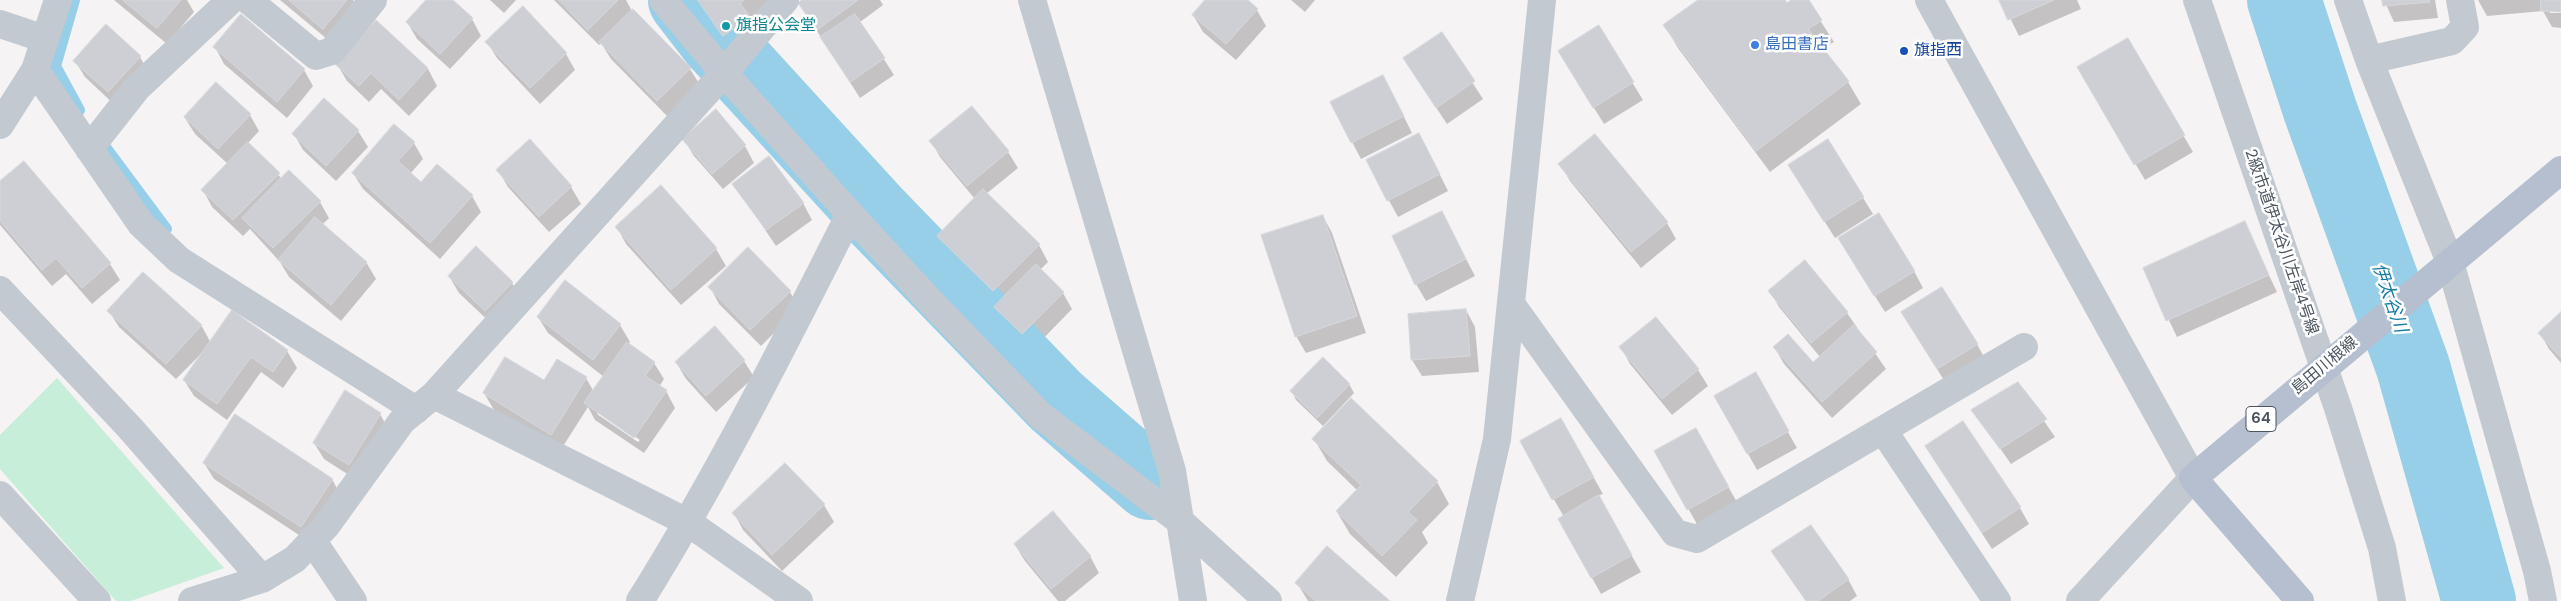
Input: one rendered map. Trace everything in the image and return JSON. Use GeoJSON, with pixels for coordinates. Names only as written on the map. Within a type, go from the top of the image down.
{"type":"FeatureCollection","features":[{"type":"Feature","properties":{"kind":"main road","name":"島田川根線"},"geometry":{"type":"LineString","coordinates":[[2193,478],[2561,170]]}},
{"type":"Feature","properties":{"kind":"main road"},"geometry":{"type":"LineString","coordinates":[[2193,478],[2300,601]]}},
{"type":"Feature","properties":{"kind":"street"},"geometry":{"type":"LineString","coordinates":[[0,125],[35,70],[58,0]]}},
{"type":"Feature","properties":{"kind":"street"},"geometry":{"type":"LineString","coordinates":[[89,149],[137,88],[231,0]]}},
{"type":"Feature","properties":{"kind":"street"},"geometry":{"type":"LineString","coordinates":[[248,0],[316,56],[332,51],[373,0]]}},
{"type":"Feature","properties":{"kind":"street"},"geometry":{"type":"LineString","coordinates":[[663,0],[724,74],[850,214],[928,299],[1040,415],[1180,521],[1268,601]]}},
{"type":"Feature","properties":{"kind":"street"},"geometry":{"type":"LineString","coordinates":[[192,601],[262,579],[294,559],[326,526],[402,421],[425,402],[724,74],[785,0]]}},
{"type":"Feature","properties":{"kind":"street"},"geometry":{"type":"LineString","coordinates":[[1032,0],[1172,471],[1193,601]]}},
{"type":"Feature","properties":{"kind":"street"},"geometry":{"type":"LineString","coordinates":[[1460,601],[1497,440],[1542,0]]}},
{"type":"Feature","properties":{"kind":"street"},"geometry":{"type":"LineString","coordinates":[[1929,0],[2193,478],[2080,601]]}},
{"type":"Feature","properties":{"kind":"street","name":"2級市道伊太谷川左岸4号線"},"geometry":{"type":"LineString","coordinates":[[2198,0],[2327,364],[2382,548],[2392,601]]}},
{"type":"Feature","properties":{"kind":"street"},"geometry":{"type":"LineString","coordinates":[[2348,0],[2443,268],[2537,571],[2543,601]]}},
{"type":"Feature","properties":{"kind":"street"},"geometry":{"type":"LineString","coordinates":[[2368,60],[2452,41],[2465,27],[2460,0]]}},
{"type":"Feature","properties":{"kind":"street"},"geometry":{"type":"LineString","coordinates":[[0,24],[45,39]]}},
{"type":"Feature","properties":{"kind":"street"},"geometry":{"type":"LineString","coordinates":[[35,70],[141,224],[179,260],[425,402],[689,523],[799,601]]}},
{"type":"Feature","properties":{"kind":"street"},"geometry":{"type":"LineString","coordinates":[[640,601],[689,523],[788,338],[850,214]]}},
{"type":"Feature","properties":{"kind":"street"},"geometry":{"type":"LineString","coordinates":[[0,290],[130,428],[262,579]]}},
{"type":"Feature","properties":{"kind":"street"},"geometry":{"type":"LineString","coordinates":[[1512,304],[1675,533],[1697,539],[2024,347]]}},
{"type":"Feature","properties":{"kind":"street"},"geometry":{"type":"LineString","coordinates":[[1883,430],[1997,601]]}},
{"type":"Feature","properties":{"kind":"street"},"geometry":{"type":"LineString","coordinates":[[0,495],[97,601]]}},
{"type":"Feature","properties":{"kind":"street"},"geometry":{"type":"LineString","coordinates":[[312,540],[353,601]]}},
{"type":"Feature","properties":{"kind":"green space"},"geometry":{"type":"Polygon","coordinates":[[[57,378],[224,568],[131,601],[116,601],[0,469],[0,435],[57,378]]]}},
{"type":"Feature","properties":{"kind":"building"},"geometry":{"type":"Polygon","coordinates":[[[123,0],[181,0],[157,28],[123,0]]]}},
{"type":"Feature","properties":{"kind":"building"},"geometry":{"type":"Polygon","coordinates":[[[289,0],[347,0],[323,29],[289,0]]]}},
{"type":"Feature","properties":{"kind":"building"},"geometry":{"type":"Polygon","coordinates":[[[426,0],[453,0],[473,18],[440,54],[406,22],[426,0]]]}},
{"type":"Feature","properties":{"kind":"building"},"geometry":{"type":"Polygon","coordinates":[[[559,0],[618,0],[588,30],[559,0]]]}},
{"type":"Feature","properties":{"kind":"building","name":"旗指公会堂"},"geometry":{"type":"Polygon","coordinates":[[[698,0],[744,0],[740,3],[750,17],[723,36],[698,0]]]}},
{"type":"Feature","properties":{"kind":"building"},"geometry":{"type":"Polygon","coordinates":[[[802,0],[858,0],[817,30],[798,3],[802,0]]]}},
{"type":"Feature","properties":{"kind":"building"},"geometry":{"type":"Polygon","coordinates":[[[1205,0],[1248,0],[1258,9],[1226,44],[1192,15],[1205,0]]]}},
{"type":"Feature","properties":{"kind":"building"},"geometry":{"type":"Polygon","coordinates":[[[1698,0],[1785,0],[1787,3],[1791,0],[1809,0],[1822,20],[1808,29],[1849,81],[1756,151],[1663,25],[1698,0]]]}},
{"type":"Feature","properties":{"kind":"building"},"geometry":{"type":"Polygon","coordinates":[[[1999,0],[2054,0],[2008,20],[1999,0]]]}},
{"type":"Feature","properties":{"kind":"building"},"geometry":{"type":"Polygon","coordinates":[[[2382,0],[2429,0],[2430,2],[2383,6],[2382,0]]]}},
{"type":"Feature","properties":{"kind":"building"},"geometry":{"type":"Polygon","coordinates":[[[2541,0],[2561,0],[2561,12],[2541,11],[2541,0]]]}},
{"type":"Feature","properties":{"kind":"building"},"geometry":{"type":"Polygon","coordinates":[[[523,6],[567,53],[530,88],[485,42],[523,6]]]}},
{"type":"Feature","properties":{"kind":"building"},"geometry":{"type":"Polygon","coordinates":[[[633,9],[691,68],[657,101],[599,42],[633,9]]]}},
{"type":"Feature","properties":{"kind":"building"},"geometry":{"type":"Polygon","coordinates":[[[241,14],[305,69],[277,102],[213,47],[241,14]]]}},
{"type":"Feature","properties":{"kind":"building"},"geometry":{"type":"Polygon","coordinates":[[[855,14],[885,58],[850,82],[820,37],[855,14]]]}},
{"type":"Feature","properties":{"kind":"building"},"geometry":{"type":"Polygon","coordinates":[[[376,20],[428,68],[399,100],[371,73],[359,86],[335,64],[376,20]]]}},
{"type":"Feature","properties":{"kind":"building"},"geometry":{"type":"Polygon","coordinates":[[[106,24],[141,56],[108,92],[73,61],[106,24]]]}},
{"type":"Feature","properties":{"kind":"building"},"geometry":{"type":"Polygon","coordinates":[[[1599,25],[1634,82],[1593,108],[1558,51],[1599,25]]]}},
{"type":"Feature","properties":{"kind":"building"},"geometry":{"type":"Polygon","coordinates":[[[1442,32],[1475,81],[1436,108],[1403,58],[1442,32]]]}},
{"type":"Feature","properties":{"kind":"building"},"geometry":{"type":"Polygon","coordinates":[[[2128,38],[2185,135],[2134,165],[2077,67],[2128,38]]]}},
{"type":"Feature","properties":{"kind":"building"},"geometry":{"type":"Polygon","coordinates":[[[1383,75],[1404,116],[1351,143],[1330,102],[1383,75]]]}},
{"type":"Feature","properties":{"kind":"building"},"geometry":{"type":"Polygon","coordinates":[[[216,82],[251,114],[218,149],[184,117],[216,82]]]}},
{"type":"Feature","properties":{"kind":"building"},"geometry":{"type":"Polygon","coordinates":[[[324,98],[359,130],[326,166],[292,134],[324,98]]]}},
{"type":"Feature","properties":{"kind":"building"},"geometry":{"type":"Polygon","coordinates":[[[972,106],[1009,151],[967,186],[929,141],[972,106]]]}},
{"type":"Feature","properties":{"kind":"building"},"geometry":{"type":"Polygon","coordinates":[[[716,109],[746,145],[712,174],[682,139],[716,109]]]}},
{"type":"Feature","properties":{"kind":"building"},"geometry":{"type":"Polygon","coordinates":[[[394,124],[415,142],[398,161],[421,182],[437,164],[473,195],[430,243],[352,173],[394,124]]]}},
{"type":"Feature","properties":{"kind":"building"},"geometry":{"type":"Polygon","coordinates":[[[1419,133],[1440,174],[1387,201],[1366,160],[1419,133]]]}},
{"type":"Feature","properties":{"kind":"building"},"geometry":{"type":"Polygon","coordinates":[[[1595,134],[1668,222],[1631,252],[1558,164],[1595,134]]]}},
{"type":"Feature","properties":{"kind":"building"},"geometry":{"type":"Polygon","coordinates":[[[530,139],[572,186],[539,217],[496,170],[530,139]]]}},
{"type":"Feature","properties":{"kind":"building"},"geometry":{"type":"Polygon","coordinates":[[[1828,139],[1864,197],[1824,222],[1788,165],[1828,139]]]}},
{"type":"Feature","properties":{"kind":"building"},"geometry":{"type":"Polygon","coordinates":[[[248,142],[280,173],[233,220],[201,190],[248,142]]]}},
{"type":"Feature","properties":{"kind":"building"},"geometry":{"type":"Polygon","coordinates":[[[769,156],[804,203],[766,230],[732,184],[769,156]]]}},
{"type":"Feature","properties":{"kind":"building"},"geometry":{"type":"Polygon","coordinates":[[[24,161],[111,263],[82,288],[56,258],[42,270],[0,221],[0,181],[24,161]]]}},
{"type":"Feature","properties":{"kind":"building"},"geometry":{"type":"Polygon","coordinates":[[[289,170],[321,201],[273,248],[242,218],[289,170]]]}},
{"type":"Feature","properties":{"kind":"building"},"geometry":{"type":"Polygon","coordinates":[[[661,185],[717,248],[671,290],[615,227],[661,185]]]}},
{"type":"Feature","properties":{"kind":"building"},"geometry":{"type":"Polygon","coordinates":[[[983,189],[1040,244],[993,291],[937,236],[983,189]]]}},
{"type":"Feature","properties":{"kind":"building"},"geometry":{"type":"Polygon","coordinates":[[[1442,211],[1466,259],[1415,285],[1392,236],[1442,211]]]}},
{"type":"Feature","properties":{"kind":"building"},"geometry":{"type":"Polygon","coordinates":[[[1879,213],[1915,271],[1874,296],[1838,238],[1879,213]]]}},
{"type":"Feature","properties":{"kind":"building"},"geometry":{"type":"Polygon","coordinates":[[[1323,215],[1357,316],[1295,337],[1261,235],[1323,215]]]}},
{"type":"Feature","properties":{"kind":"building"},"geometry":{"type":"Polygon","coordinates":[[[315,217],[367,262],[331,305],[278,260],[315,217]]]}},
{"type":"Feature","properties":{"kind":"building"},"geometry":{"type":"Polygon","coordinates":[[[2245,221],[2269,275],[2166,321],[2143,268],[2245,221]]]}},
{"type":"Feature","properties":{"kind":"building"},"geometry":{"type":"Polygon","coordinates":[[[476,246],[513,282],[485,311],[448,276],[476,246]]]}},
{"type":"Feature","properties":{"kind":"building"},"geometry":{"type":"Polygon","coordinates":[[[748,247],[791,291],[750,330],[708,287],[748,247]]]}},
{"type":"Feature","properties":{"kind":"building"},"geometry":{"type":"Polygon","coordinates":[[[1805,260],[1848,312],[1811,343],[1768,291],[1805,260]]]}},
{"type":"Feature","properties":{"kind":"building"},"geometry":{"type":"Polygon","coordinates":[[[1036,264],[1064,292],[1022,334],[994,307],[1036,264]]]}},
{"type":"Feature","properties":{"kind":"building"},"geometry":{"type":"Polygon","coordinates":[[[143,272],[202,325],[166,364],[107,311],[143,272]]]}},
{"type":"Feature","properties":{"kind":"building"},"geometry":{"type":"Polygon","coordinates":[[[565,280],[621,324],[593,360],[537,317],[565,280]]]}},
{"type":"Feature","properties":{"kind":"building"},"geometry":{"type":"Polygon","coordinates":[[[1942,287],[1978,344],[1937,369],[1901,312],[1942,287]]]}},
{"type":"Feature","properties":{"kind":"building"},"geometry":{"type":"Polygon","coordinates":[[[1466,309],[1470,356],[1411,360],[1408,314],[1466,309]]]}},
{"type":"Feature","properties":{"kind":"building"},"geometry":{"type":"Polygon","coordinates":[[[232,310],[288,350],[273,372],[251,357],[217,404],[183,380],[232,310]]]}},
{"type":"Feature","properties":{"kind":"building"},"geometry":{"type":"Polygon","coordinates":[[[2561,312],[2561,358],[2538,333],[2561,312]]]}},
{"type":"Feature","properties":{"kind":"building"},"geometry":{"type":"Polygon","coordinates":[[[1656,317],[1699,369],[1662,399],[1619,347],[1656,317]]]}},
{"type":"Feature","properties":{"kind":"building"},"geometry":{"type":"Polygon","coordinates":[[[1854,325],[1877,352],[1822,402],[1773,347],[1788,334],[1813,362],[1854,325]]]}},
{"type":"Feature","properties":{"kind":"building"},"geometry":{"type":"Polygon","coordinates":[[[715,326],[745,360],[706,396],[675,362],[715,326]]]}},
{"type":"Feature","properties":{"kind":"building"},"geometry":{"type":"Polygon","coordinates":[[[627,342],[655,362],[645,376],[667,390],[634,438],[584,403],[627,342]]]}},
{"type":"Feature","properties":{"kind":"building"},"geometry":{"type":"Polygon","coordinates":[[[505,357],[544,380],[557,359],[587,377],[551,435],[483,393],[505,357]]]}},
{"type":"Feature","properties":{"kind":"building"},"geometry":{"type":"Polygon","coordinates":[[[1323,357],[1350,384],[1317,418],[1290,391],[1323,357]]]}},
{"type":"Feature","properties":{"kind":"building"},"geometry":{"type":"Polygon","coordinates":[[[1756,372],[1789,431],[1747,454],[1714,396],[1756,372]]]}},
{"type":"Feature","properties":{"kind":"building"},"geometry":{"type":"Polygon","coordinates":[[[2018,382],[2047,419],[2000,449],[1971,410],[2018,382]]]}},
{"type":"Feature","properties":{"kind":"building"},"geometry":{"type":"Polygon","coordinates":[[[345,390],[381,413],[349,465],[313,443],[345,390]]]}},
{"type":"Feature","properties":{"kind":"building"},"geometry":{"type":"Polygon","coordinates":[[[1351,398],[1438,481],[1408,512],[1417,520],[1382,556],[1336,511],[1361,485],[1312,439],[1351,398]]]}},
{"type":"Feature","properties":{"kind":"building"},"geometry":{"type":"Polygon","coordinates":[[[235,414],[333,479],[301,527],[203,463],[235,414]]]}},
{"type":"Feature","properties":{"kind":"building"},"geometry":{"type":"Polygon","coordinates":[[[1561,418],[1594,477],[1552,500],[1520,441],[1561,418]]]}},
{"type":"Feature","properties":{"kind":"building"},"geometry":{"type":"Polygon","coordinates":[[[1963,421],[2021,507],[1982,533],[1925,446],[1963,421]]]}},
{"type":"Feature","properties":{"kind":"building"},"geometry":{"type":"Polygon","coordinates":[[[1696,428],[1729,487],[1687,510],[1654,451],[1696,428]]]}},
{"type":"Feature","properties":{"kind":"building"},"geometry":{"type":"Polygon","coordinates":[[[785,463],[825,504],[772,555],[732,513],[785,463]]]}},
{"type":"Feature","properties":{"kind":"building"},"geometry":{"type":"Polygon","coordinates":[[[1599,495],[1632,555],[1591,578],[1558,519],[1599,495]]]}},
{"type":"Feature","properties":{"kind":"building"},"geometry":{"type":"Polygon","coordinates":[[[1053,511],[1091,556],[1051,589],[1014,544],[1053,511]]]}},
{"type":"Feature","properties":{"kind":"building"},"geometry":{"type":"Polygon","coordinates":[[[1811,525],[1849,579],[1818,601],[1806,601],[1771,551],[1811,525]]]}},
{"type":"Feature","properties":{"kind":"building"},"geometry":{"type":"Polygon","coordinates":[[[1327,546],[1390,601],[1316,601],[1295,583],[1327,546]]]}},
{"type":"Feature","properties":{"kind":"waterway"},"geometry":{"type":"LineString","coordinates":[[74,0],[55,66],[79,110]]}},
{"type":"Feature","properties":{"kind":"waterway"},"geometry":{"type":"LineString","coordinates":[[685,0],[715,39],[874,213],[1056,401],[1150,483]]}},
{"type":"Feature","properties":{"kind":"waterway","name":"伊太谷川"},"geometry":{"type":"LineString","coordinates":[[2284,0],[2320,110],[2413,367],[2479,601]]}},
{"type":"Feature","properties":{"kind":"waterway"},"geometry":{"type":"LineString","coordinates":[[96,135],[166,229]]}},
{"type":"Feature","properties":{"kind":"place","name":"旗指公会堂"},"geometry":{"type":"Point","coordinates":[726,26]}},
{"type":"Feature","properties":{"kind":"place","name":"島田書店"},"geometry":{"type":"Point","coordinates":[1755,45]}},
{"type":"Feature","properties":{"kind":"place","name":"旗指西"},"geometry":{"type":"Point","coordinates":[1904,51]}}]}
